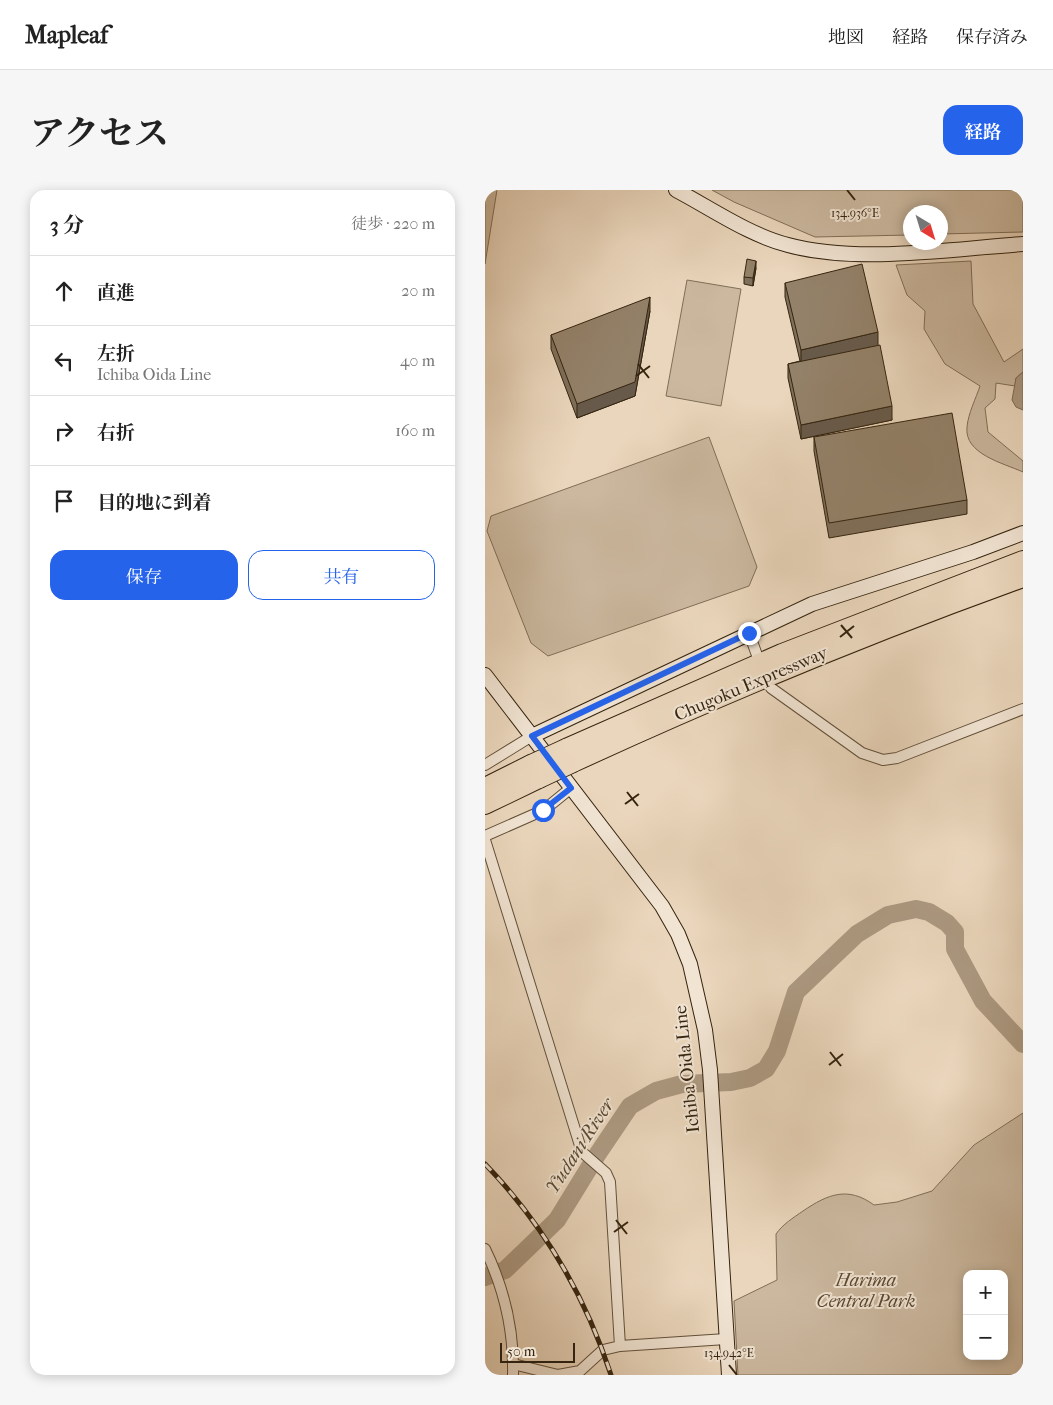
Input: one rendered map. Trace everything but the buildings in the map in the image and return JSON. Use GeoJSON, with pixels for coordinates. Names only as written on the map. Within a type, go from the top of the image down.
{"type":"FeatureCollection","features":[{"type":"Feature","properties":{"kind":"highway","name":"Chugoku Expressway"},"geometry":{"type":"LineString","coordinates":[[485,787],[535,771],[782,653],[1023,560]]}},
{"type":"Feature","properties":{"kind":"highway","name":"Chugoku Expressway"},"geometry":{"type":"LineString","coordinates":[[570,755],[913,618],[1023,578]]}},
{"type":"Feature","properties":{"kind":"highway","name":"Chugoku Expressway"},"geometry":{"type":"LineString","coordinates":[[485,805],[535,771]]}},
{"type":"Feature","properties":{"kind":"street"},"geometry":{"type":"LineString","coordinates":[[676,190],[761,235],[788,245],[824,252],[880,253],[1023,244]]}},
{"type":"Feature","properties":{"kind":"street"},"geometry":{"type":"LineString","coordinates":[[485,765],[532,736],[812,604],[973,552],[1023,533]]}},
{"type":"Feature","properties":{"kind":"street"},"geometry":{"type":"LineString","coordinates":[[749,633],[758,658]]}},
{"type":"Feature","properties":{"kind":"street","name":"Ichiba Oida Line"},"geometry":{"type":"LineString","coordinates":[[485,675],[644,881],[678,934],[690,964],[699,997],[710,1070],[729,1375]]}},
{"type":"Feature","properties":{"kind":"street"},"geometry":{"type":"LineString","coordinates":[[771,688],[862,753],[883,760],[897,758],[1023,709]]}},
{"type":"Feature","properties":{"kind":"street"},"geometry":{"type":"LineString","coordinates":[[485,836],[543,810],[571,788]]}},
{"type":"Feature","properties":{"kind":"street"},"geometry":{"type":"LineString","coordinates":[[485,840],[579,1143],[586,1158],[606,1173],[611,1182],[620,1346]]}},
{"type":"Feature","properties":{"kind":"street"},"geometry":{"type":"LineString","coordinates":[[485,1249],[498,1279],[509,1318],[513,1375]]}},
{"type":"Feature","properties":{"kind":"street"},"geometry":{"type":"LineString","coordinates":[[513,1364],[558,1375],[580,1371],[603,1350],[620,1346],[726,1339]]}},
{"type":"Feature","properties":{"kind":"green space"},"geometry":{"type":"Polygon","coordinates":[[[485,190],[497,190],[485,264],[485,190]]]}},
{"type":"Feature","properties":{"kind":"green space"},"geometry":{"type":"Polygon","coordinates":[[[712,190],[1023,190],[1023,232],[948,234],[948,205],[903,205],[903,235],[815,237],[734,202],[712,190]]]}},
{"type":"Feature","properties":{"kind":"green space"},"geometry":{"type":"Polygon","coordinates":[[[971,261],[973,304],[1004,362],[1023,349],[1023,372],[1016,378],[1015,386],[996,383],[995,399],[985,408],[988,432],[1023,461],[1023,472],[986,456],[972,444],[968,436],[967,427],[970,411],[980,386],[945,364],[924,329],[925,311],[907,295],[896,265],[971,261]]]}},
{"type":"Feature","properties":{"kind":"green space"},"geometry":{"type":"Polygon","coordinates":[[[687,280],[741,289],[721,406],[666,396],[687,280]]]}},
{"type":"Feature","properties":{"kind":"green space"},"geometry":{"type":"Polygon","coordinates":[[[709,437],[757,567],[749,586],[548,656],[531,643],[487,531],[491,516],[709,437]]]}},
{"type":"Feature","properties":{"kind":"green space","name":"Harima Central Park"},"geometry":{"type":"Polygon","coordinates":[[[1023,1113],[1023,1375],[738,1375],[734,1301],[777,1280],[776,1234],[782,1227],[812,1205],[838,1194],[847,1194],[865,1199],[874,1205],[897,1202],[932,1191],[974,1145],[1023,1113]]]}},
{"type":"Feature","properties":{"kind":"shaded area"},"geometry":{"type":"Polygon","coordinates":[[[1023,372],[1023,410],[1016,407],[1012,400],[1016,378],[1023,372]]]}},
{"type":"Feature","properties":{"kind":"waterway","name":"Yudani River"},"geometry":{"type":"LineString","coordinates":[[485,1277],[505,1270],[557,1220],[630,1106],[656,1091],[682,1084],[731,1082],[750,1078],[766,1069],[777,1051],[796,992],[857,934],[888,915],[916,909],[929,912],[947,923],[955,932],[955,949],[983,1001],[1023,1044]]}},
{"type":"Feature","properties":{"kind":"railway"},"geometry":{"type":"LineString","coordinates":[[485,1164],[525,1211],[560,1262],[589,1317],[611,1375]]}},
{"type":"Feature","properties":{"kind":"route"},"geometry":{"type":"LineString","coordinates":[[543,810],[571,788],[532,736],[749,633]]}}]}
